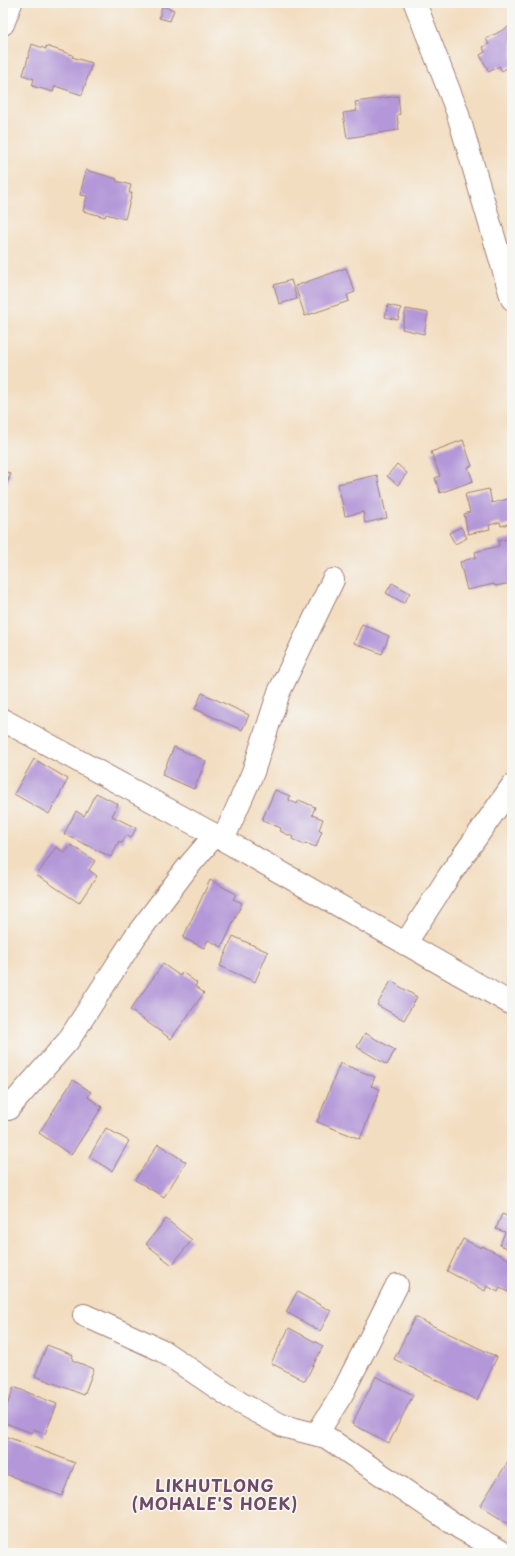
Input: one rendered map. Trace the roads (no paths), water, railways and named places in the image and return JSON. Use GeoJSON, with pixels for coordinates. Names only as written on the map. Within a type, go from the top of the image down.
{"type":"FeatureCollection","features":[{"type":"Feature","properties":{"kind":"street"},"geometry":{"type":"LineString","coordinates":[[3,24],[11,3]]}},
{"type":"Feature","properties":{"kind":"street"},"geometry":{"type":"LineString","coordinates":[[415,3],[457,111],[512,299]]}},
{"type":"Feature","properties":{"kind":"street"},"geometry":{"type":"LineString","coordinates":[[8,1109],[68,1041],[135,937],[186,868],[219,838],[253,772],[279,692],[333,580]]}},
{"type":"Feature","properties":{"kind":"street"},"geometry":{"type":"LineString","coordinates":[[3,720],[219,838],[512,1004]]}},
{"type":"Feature","properties":{"kind":"street"},"geometry":{"type":"LineString","coordinates":[[405,944],[449,876],[512,786]]}},
{"type":"Feature","properties":{"kind":"street"},"geometry":{"type":"LineString","coordinates":[[317,1434],[342,1394],[397,1285]]}},
{"type":"Feature","properties":{"kind":"street"},"geometry":{"type":"LineString","coordinates":[[84,1315],[161,1350],[240,1403],[283,1426],[326,1437],[460,1528],[504,1553]]}},
{"type":"Feature","properties":{"kind":"district","name":"LIKHUTLONG (MOHALE'S HOEK)"},"geometry":{"type":"Point","coordinates":[215,1494]}}]}
